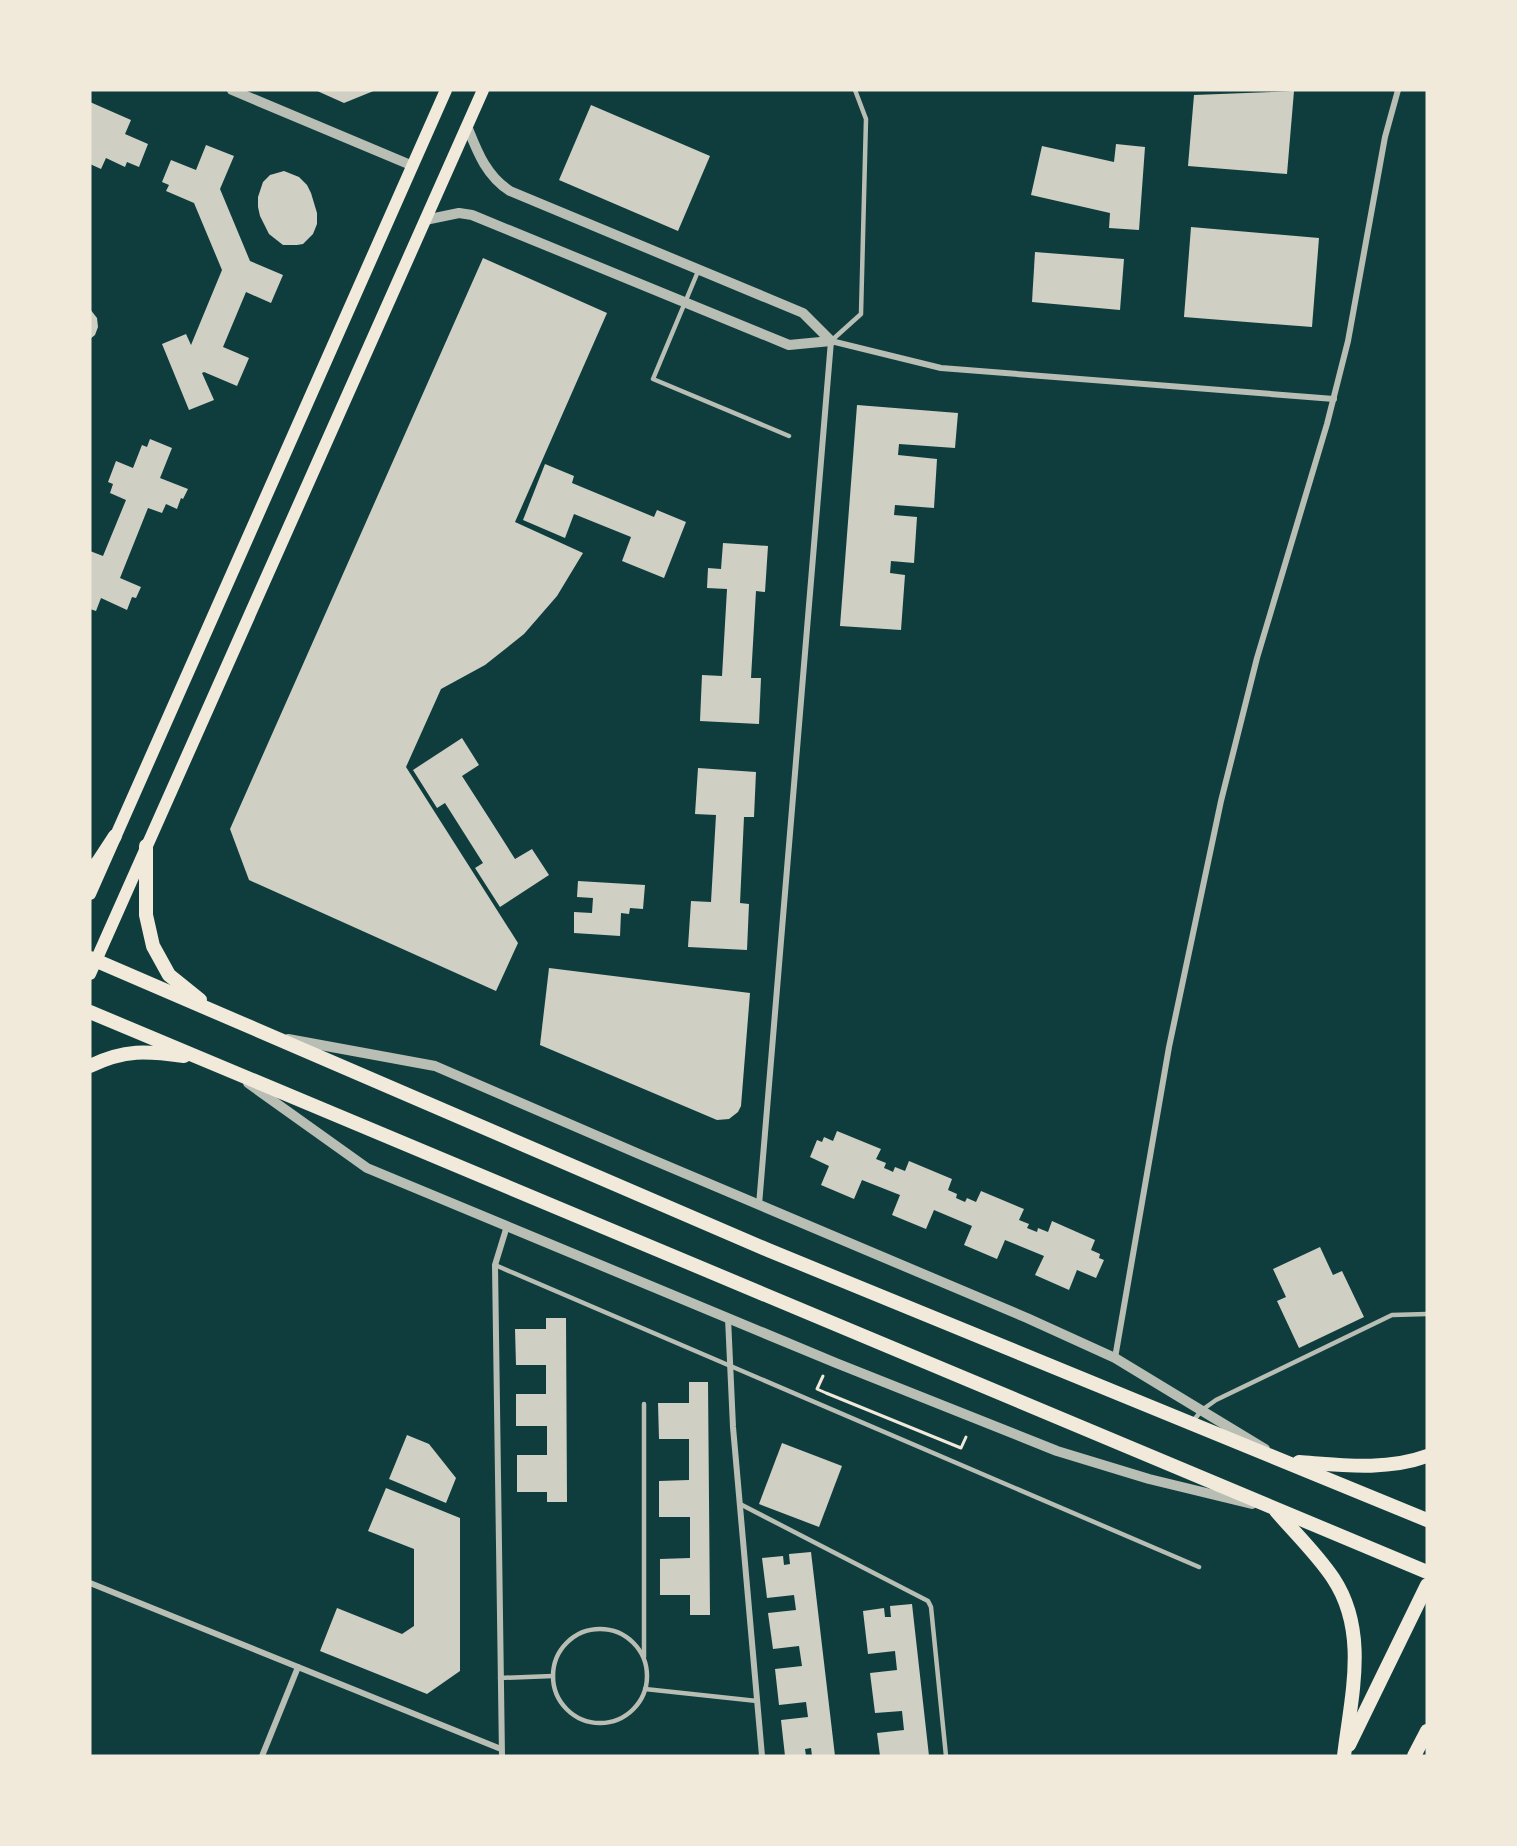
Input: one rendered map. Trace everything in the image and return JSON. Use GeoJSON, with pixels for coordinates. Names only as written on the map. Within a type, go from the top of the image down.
{"type":"FeatureCollection","features":[{"type":"Feature","properties":{"kind":"main road"},"geometry":{"type":"LineString","coordinates":[[90,894],[446,90]]}},
{"type":"Feature","properties":{"kind":"main road"},"geometry":{"type":"LineString","coordinates":[[483,90],[92,964],[213,1011],[768,1250],[1427,1520]]}},
{"type":"Feature","properties":{"kind":"main road"},"geometry":{"type":"LineString","coordinates":[[90,870],[116,836]]}},
{"type":"Feature","properties":{"kind":"main road"},"geometry":{"type":"LineString","coordinates":[[146,846],[146,915],[153,946],[170,975],[213,1011]]}},
{"type":"Feature","properties":{"kind":"main road"},"geometry":{"type":"LineString","coordinates":[[90,1012],[1427,1572]]}},
{"type":"Feature","properties":{"kind":"main road"},"geometry":{"type":"LineString","coordinates":[[90,1065],[129,1053],[150,1052],[203,1059]]}},
{"type":"Feature","properties":{"kind":"main road"},"geometry":{"type":"LineString","coordinates":[[1286,1461],[1378,1466],[1409,1462],[1427,1456]]}},
{"type":"Feature","properties":{"kind":"main road"},"geometry":{"type":"LineString","coordinates":[[1275,1509],[1333,1578],[1346,1602],[1353,1625],[1356,1650],[1354,1680],[1344,1756]]}},
{"type":"Feature","properties":{"kind":"main road"},"geometry":{"type":"LineString","coordinates":[[1344,1756],[1427,1585]]}},
{"type":"Feature","properties":{"kind":"main road"},"geometry":{"type":"LineString","coordinates":[[1414,1756],[1427,1731]]}},
{"type":"Feature","properties":{"kind":"street"},"geometry":{"type":"LineString","coordinates":[[232,90],[413,166]]}},
{"type":"Feature","properties":{"kind":"street"},"geometry":{"type":"LineString","coordinates":[[1115,1358],[1169,1047],[1221,801],[1257,658],[1334,399],[1348,341],[1385,137],[1398,90]]}},
{"type":"Feature","properties":{"kind":"street"},"geometry":{"type":"LineString","coordinates":[[467,126],[493,178],[510,191],[803,313],[831,341],[759,1205]]}},
{"type":"Feature","properties":{"kind":"street"},"geometry":{"type":"LineString","coordinates":[[425,220],[459,213],[472,215],[789,345],[831,341],[941,368],[1334,399]]}},
{"type":"Feature","properties":{"kind":"street"},"geometry":{"type":"LineString","coordinates":[[270,1036],[435,1066],[1027,1318],[1115,1358],[1286,1461]]}},
{"type":"Feature","properties":{"kind":"street"},"geometry":{"type":"LineString","coordinates":[[233,1072],[367,1168],[728,1318],[1057,1450],[1149,1479],[1275,1509]]}},
{"type":"Feature","properties":{"kind":"street"},"geometry":{"type":"LineString","coordinates":[[90,1583],[501,1752],[495,1265],[507,1226]]}},
{"type":"Feature","properties":{"kind":"street"},"geometry":{"type":"LineString","coordinates":[[728,1318],[740,1504],[762,1756]]}},
{"type":"Feature","properties":{"kind":"street"},"geometry":{"type":"LineString","coordinates":[[262,1756],[298,1667]]}},
{"type":"Feature","properties":{"kind":"lane"},"geometry":{"type":"LineString","coordinates":[[831,341],[861,314],[866,119],[855,90]]}},
{"type":"Feature","properties":{"kind":"lane"},"geometry":{"type":"LineString","coordinates":[[699,269],[653,379],[789,436]]}},
{"type":"Feature","properties":{"kind":"lane"},"geometry":{"type":"LineString","coordinates":[[495,1265],[1199,1567]]}},
{"type":"Feature","properties":{"kind":"lane"},"geometry":{"type":"LineString","coordinates":[[1192,1423],[1202,1410],[1216,1400],[1392,1315],[1427,1314]]}},
{"type":"Feature","properties":{"kind":"lane"},"geometry":{"type":"LineString","coordinates":[[644,1404],[645,1689],[638,1704],[625,1715],[608,1722],[592,1723],[566,1709],[555,1692],[553,1676],[555,1661],[563,1646],[574,1636],[590,1630],[609,1630],[625,1636],[638,1648],[644,1660]]}},
{"type":"Feature","properties":{"kind":"lane"},"geometry":{"type":"LineString","coordinates":[[740,1504],[928,1601],[931,1607],[946,1756]]}},
{"type":"Feature","properties":{"kind":"lane"},"geometry":{"type":"LineString","coordinates":[[500,1678],[553,1676]]}},
{"type":"Feature","properties":{"kind":"lane"},"geometry":{"type":"LineString","coordinates":[[645,1689],[757,1701]]}},
{"type":"Feature","properties":{"kind":"path"},"geometry":{"type":"LineString","coordinates":[[823,1376],[817,1389],[826,1393],[961,1448],[966,1437]]}},
{"type":"Feature","properties":{"kind":"building"},"geometry":{"type":"Polygon","coordinates":[[[315,90],[376,90],[344,103],[315,90]]]}},
{"type":"Feature","properties":{"kind":"building"},"geometry":{"type":"Polygon","coordinates":[[[1294,91],[1287,174],[1188,166],[1194,95],[1294,91]]]}},
{"type":"Feature","properties":{"kind":"building"},"geometry":{"type":"Polygon","coordinates":[[[90,102],[131,120],[125,134],[148,144],[139,167],[127,162],[125,167],[106,158],[101,169],[90,164],[90,102]]]}},
{"type":"Feature","properties":{"kind":"building"},"geometry":{"type":"Polygon","coordinates":[[[591,105],[710,156],[678,231],[559,180],[591,105]]]}},
{"type":"Feature","properties":{"kind":"building"},"geometry":{"type":"Polygon","coordinates":[[[1116,144],[1145,147],[1139,230],[1109,228],[1110,213],[1031,195],[1042,146],[1114,162],[1116,144]]]}},
{"type":"Feature","properties":{"kind":"building"},"geometry":{"type":"Polygon","coordinates":[[[206,145],[234,156],[220,189],[250,261],[283,275],[271,303],[246,292],[223,347],[249,358],[237,386],[202,373],[214,400],[189,410],[162,344],[186,334],[191,345],[222,270],[194,203],[166,191],[169,185],[162,182],[171,160],[196,170],[206,145]]]}},
{"type":"Feature","properties":{"kind":"building"},"geometry":{"type":"Polygon","coordinates":[[[284,171],[299,177],[307,185],[317,213],[317,224],[313,234],[303,244],[283,245],[269,234],[260,216],[258,197],[263,182],[270,175],[284,171]]]}},
{"type":"Feature","properties":{"kind":"building"},"geometry":{"type":"Polygon","coordinates":[[[1191,227],[1319,238],[1312,327],[1184,317],[1191,227]]]}},
{"type":"Feature","properties":{"kind":"building"},"geometry":{"type":"Polygon","coordinates":[[[1035,252],[1124,259],[1120,310],[1032,302],[1035,252]]]}},
{"type":"Feature","properties":{"kind":"building"},"geometry":{"type":"Polygon","coordinates":[[[483,258],[607,313],[515,522],[583,553],[557,596],[524,634],[485,665],[441,689],[406,767],[518,943],[496,991],[249,880],[230,829],[483,258]]]}},
{"type":"Feature","properties":{"kind":"building"},"geometry":{"type":"Polygon","coordinates":[[[90,309],[97,318],[98,327],[95,335],[90,339],[90,309]]]}},
{"type":"Feature","properties":{"kind":"building"},"geometry":{"type":"Polygon","coordinates":[[[857,405],[958,413],[955,448],[899,444],[898,455],[937,459],[934,508],[895,505],[894,515],[917,517],[914,563],[891,561],[890,573],[905,575],[901,630],[840,626],[857,405]]]}},
{"type":"Feature","properties":{"kind":"building"},"geometry":{"type":"Polygon","coordinates":[[[150,439],[172,448],[160,478],[188,489],[177,509],[166,504],[162,513],[148,508],[120,578],[141,587],[136,598],[132,597],[127,610],[101,598],[96,611],[90,609],[90,551],[103,556],[126,500],[110,493],[113,484],[108,482],[116,461],[133,468],[142,445],[147,447],[150,439]]]}},
{"type":"Feature","properties":{"kind":"building"},"geometry":{"type":"Polygon","coordinates":[[[545,464],[574,476],[572,483],[654,517],[657,510],[686,522],[664,578],[622,561],[631,537],[574,514],[565,538],[523,520],[545,464]]]}},
{"type":"Feature","properties":{"kind":"building"},"geometry":{"type":"Polygon","coordinates":[[[723,543],[768,546],[765,592],[756,591],[751,678],[761,678],[759,724],[700,721],[702,675],[722,676],[727,589],[707,588],[708,568],[721,569],[723,543]]]}},
{"type":"Feature","properties":{"kind":"building"},"geometry":{"type":"Polygon","coordinates":[[[462,738],[479,765],[462,776],[515,859],[532,849],[549,875],[500,907],[475,868],[483,863],[445,803],[437,808],[413,770],[462,738]]]}},
{"type":"Feature","properties":{"kind":"building"},"geometry":{"type":"Polygon","coordinates":[[[698,768],[756,772],[754,817],[744,817],[740,903],[749,904],[747,950],[688,947],[691,901],[711,902],[716,815],[695,814],[698,768]]]}},
{"type":"Feature","properties":{"kind":"building"},"geometry":{"type":"Polygon","coordinates":[[[578,881],[645,885],[643,909],[630,908],[629,914],[621,913],[620,936],[574,933],[574,912],[592,913],[593,898],[577,897],[578,881]]]}},
{"type":"Feature","properties":{"kind":"building"},"geometry":{"type":"Polygon","coordinates":[[[549,968],[750,993],[741,1106],[738,1112],[729,1119],[717,1120],[540,1045],[549,968]]]}},
{"type":"Feature","properties":{"kind":"building"},"geometry":{"type":"Polygon","coordinates":[[[837,1131],[881,1149],[876,1159],[886,1163],[884,1168],[893,1172],[895,1167],[905,1171],[909,1161],[952,1179],[948,1190],[957,1194],[956,1198],[965,1202],[967,1198],[976,1202],[981,1191],[1024,1209],[1019,1220],[1029,1224],[1027,1228],[1037,1232],[1038,1228],[1048,1232],[1052,1221],[1095,1240],[1091,1250],[1100,1254],[1099,1258],[1104,1260],[1096,1278],[1077,1270],[1069,1290],[1035,1275],[1044,1256],[1005,1240],[997,1259],[964,1245],[972,1226],[934,1210],[926,1229],[892,1215],[900,1195],[862,1180],[854,1199],[821,1185],[829,1166],[810,1157],[817,1140],[822,1142],[824,1137],[833,1141],[837,1131]]]}},
{"type":"Feature","properties":{"kind":"building"},"geometry":{"type":"Polygon","coordinates":[[[1320,1247],[1333,1275],[1342,1271],[1364,1317],[1299,1348],[1277,1301],[1286,1297],[1273,1269],[1320,1247]]]}},
{"type":"Feature","properties":{"kind":"building"},"geometry":{"type":"Polygon","coordinates":[[[546,1318],[566,1318],[567,1502],[547,1502],[547,1492],[517,1492],[517,1455],[547,1455],[547,1426],[516,1426],[516,1394],[546,1394],[546,1365],[516,1365],[515,1329],[546,1329],[546,1318]]]}},
{"type":"Feature","properties":{"kind":"building"},"geometry":{"type":"Polygon","coordinates":[[[689,1382],[708,1382],[710,1615],[690,1615],[690,1595],[660,1595],[660,1559],[690,1558],[690,1517],[659,1517],[659,1481],[689,1480],[689,1439],[659,1439],[658,1403],[689,1403],[689,1382]]]}},
{"type":"Feature","properties":{"kind":"building"},"geometry":{"type":"Polygon","coordinates":[[[407,1435],[429,1444],[456,1478],[446,1503],[389,1479],[407,1435]]]}},
{"type":"Feature","properties":{"kind":"building"},"geometry":{"type":"Polygon","coordinates":[[[782,1443],[842,1466],[819,1527],[759,1504],[782,1443]]]}},
{"type":"Feature","properties":{"kind":"building"},"geometry":{"type":"Polygon","coordinates":[[[386,1488],[460,1518],[460,1671],[427,1694],[320,1651],[337,1608],[402,1634],[414,1626],[414,1549],[368,1531],[386,1488]]]}},
{"type":"Feature","properties":{"kind":"building"},"geometry":{"type":"Polygon","coordinates":[[[811,1552],[835,1756],[812,1756],[811,1748],[805,1749],[806,1756],[785,1756],[781,1720],[808,1717],[806,1702],[779,1705],[775,1669],[802,1666],[799,1646],[773,1649],[768,1613],[796,1610],[794,1595],[767,1598],[762,1558],[783,1556],[784,1565],[790,1564],[789,1554],[811,1552]]]}},
{"type":"Feature","properties":{"kind":"building"},"geometry":{"type":"Polygon","coordinates":[[[912,1604],[929,1756],[880,1756],[877,1733],[904,1730],[902,1711],[875,1713],[870,1673],[897,1670],[895,1651],[868,1654],[863,1611],[884,1608],[885,1617],[891,1617],[890,1606],[912,1604]]]}}]}
